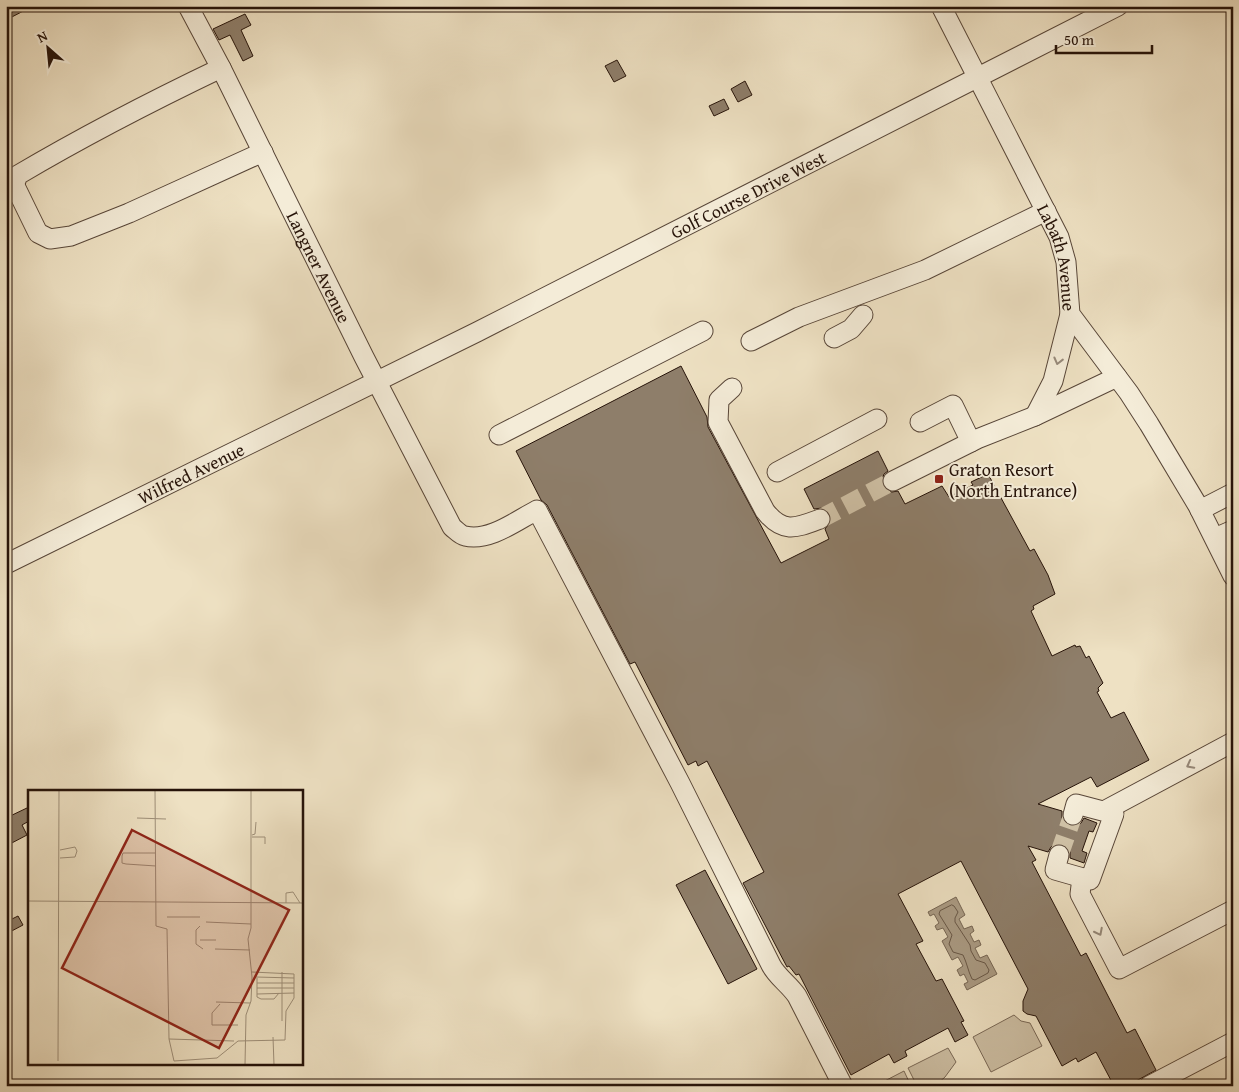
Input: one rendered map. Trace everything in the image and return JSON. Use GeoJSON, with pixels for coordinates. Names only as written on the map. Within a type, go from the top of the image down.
{"type":"FeatureCollection","features":[{"type":"Feature","properties":{"kind":"street","name":"Langner Avenue"},"geometry":{"type":"LineString","coordinates":[[188,6],[452,527],[463,536],[480,537],[495,532],[537,510],[680,783],[771,965],[779,977],[797,996],[843,1086]]}},
{"type":"Feature","properties":{"kind":"street","name":"Labath Avenue"},"geometry":{"type":"LineString","coordinates":[[941,6],[1059,237],[1066,262],[1070,314],[1149,424],[1200,510],[1233,576]]}},
{"type":"Feature","properties":{"kind":"street","name":"Golf Course Drive West"},"geometry":{"type":"LineString","coordinates":[[377,382],[720,210],[1118,6]]}},
{"type":"Feature","properties":{"kind":"street"},"geometry":{"type":"LineString","coordinates":[[221,68],[169,92],[18,175],[15,185],[19,196],[38,233],[50,239],[71,236],[129,213],[262,152]]}},
{"type":"Feature","properties":{"kind":"street"},"geometry":{"type":"LineString","coordinates":[[751,341],[799,317],[926,270],[1046,211]]}},
{"type":"Feature","properties":{"kind":"street"},"geometry":{"type":"LineString","coordinates":[[1035,416],[1053,381],[1070,314]]}},
{"type":"Feature","properties":{"kind":"street"},"geometry":{"type":"LineString","coordinates":[[834,338],[851,329],[863,315]]}},
{"type":"Feature","properties":{"kind":"street"},"geometry":{"type":"LineString","coordinates":[[499,435],[703,331]]}},
{"type":"Feature","properties":{"kind":"street"},"geometry":{"type":"LineString","coordinates":[[893,481],[1001,428],[1035,416],[1117,377]]}},
{"type":"Feature","properties":{"kind":"street","name":"Wilfred Avenue"},"geometry":{"type":"LineString","coordinates":[[6,564],[377,382]]}},
{"type":"Feature","properties":{"kind":"street"},"geometry":{"type":"LineString","coordinates":[[732,388],[719,400],[718,422],[765,511],[772,519],[788,528],[800,527],[820,519]]}},
{"type":"Feature","properties":{"kind":"street"},"geometry":{"type":"LineString","coordinates":[[920,422],[953,405],[971,442]]}},
{"type":"Feature","properties":{"kind":"street"},"geometry":{"type":"LineString","coordinates":[[777,472],[877,419]]}},
{"type":"Feature","properties":{"kind":"street"},"geometry":{"type":"LineString","coordinates":[[1200,510],[1233,494]]}},
{"type":"Feature","properties":{"kind":"street"},"geometry":{"type":"LineString","coordinates":[[1215,538],[1233,530]]}},
{"type":"Feature","properties":{"kind":"street"},"geometry":{"type":"LineString","coordinates":[[1104,811],[1233,742]]}},
{"type":"Feature","properties":{"kind":"street"},"geometry":{"type":"LineString","coordinates":[[1059,855],[1054,870],[1090,880],[1114,814],[1076,804],[1073,815]]}},
{"type":"Feature","properties":{"kind":"street"},"geometry":{"type":"LineString","coordinates":[[1082,878],[1080,894],[1119,969],[1233,910]]}},
{"type":"Feature","properties":{"kind":"street"},"geometry":{"type":"LineString","coordinates":[[1149,1086],[1233,1042]]}},
{"type":"Feature","properties":{"kind":"shaded area"},"geometry":{"type":"Polygon","coordinates":[[[1014,1015],[1021,1021],[1030,1023],[1042,1046],[991,1072],[973,1037],[1014,1015]]]}},
{"type":"Feature","properties":{"kind":"shaded area"},"geometry":{"type":"Polygon","coordinates":[[[948,1048],[956,1062],[945,1077],[935,1086],[917,1086],[908,1068],[948,1048]]]}},
{"type":"Feature","properties":{"kind":"shaded area"},"geometry":{"type":"Polygon","coordinates":[[[904,1071],[911,1086],[875,1086],[904,1071]]]}},
{"type":"Feature","properties":{"kind":"water"},"geometry":{"type":"Polygon","coordinates":[[[956,897],[965,915],[959,919],[964,929],[972,926],[974,931],[970,934],[974,942],[979,940],[981,945],[975,948],[980,958],[987,955],[997,974],[967,990],[964,984],[968,982],[964,974],[960,976],[957,970],[963,966],[958,957],[952,960],[942,941],[948,937],[943,928],[937,930],[935,926],[939,923],[934,914],[930,916],[928,912],[956,897]]]}},
{"type":"Feature","properties":{"kind":"building"},"geometry":{"type":"Polygon","coordinates":[[[6,6],[33,6],[6,20],[6,6]]]}},
{"type":"Feature","properties":{"kind":"building"},"geometry":{"type":"Polygon","coordinates":[[[245,14],[251,25],[241,30],[253,56],[243,61],[230,35],[219,40],[213,29],[245,14]]]}},
{"type":"Feature","properties":{"kind":"building"},"geometry":{"type":"Polygon","coordinates":[[[617,60],[626,76],[614,82],[605,66],[617,60]]]}},
{"type":"Feature","properties":{"kind":"building"},"geometry":{"type":"Polygon","coordinates":[[[745,81],[752,95],[738,102],[731,89],[745,81]]]}},
{"type":"Feature","properties":{"kind":"building"},"geometry":{"type":"Polygon","coordinates":[[[724,99],[729,109],[714,116],[709,106],[724,99]]]}},
{"type":"Feature","properties":{"kind":"building"},"geometry":{"type":"Polygon","coordinates":[[[681,366],[707,417],[708,427],[781,563],[829,539],[825,529],[831,521],[830,515],[822,508],[814,509],[804,489],[878,451],[888,471],[884,474],[882,480],[883,486],[887,491],[898,491],[905,504],[942,486],[949,497],[973,485],[971,482],[988,474],[1030,551],[1034,549],[1048,575],[1055,594],[1033,606],[1034,609],[1031,611],[1052,656],[1075,645],[1076,647],[1080,646],[1086,658],[1089,656],[1103,683],[1097,692],[1111,718],[1124,712],[1149,760],[1097,787],[1091,777],[1038,804],[1062,811],[1062,818],[1070,826],[1076,826],[1084,818],[1097,823],[1093,832],[1089,831],[1082,851],[1087,853],[1084,863],[1070,858],[1070,852],[1062,844],[1056,844],[1048,852],[1028,846],[1036,860],[1032,862],[1081,956],[1086,953],[1127,1033],[1135,1029],[1156,1070],[1127,1086],[1114,1086],[1096,1052],[1078,1062],[1076,1058],[1062,1066],[1036,1016],[1023,1011],[1023,1001],[1028,989],[961,861],[898,894],[923,941],[916,944],[936,981],[942,979],[964,1021],[961,1022],[968,1035],[955,1042],[948,1028],[905,1051],[907,1056],[894,1063],[889,1054],[851,1075],[799,974],[796,975],[789,966],[787,967],[743,883],[764,872],[707,761],[698,766],[696,761],[688,765],[635,662],[630,664],[547,505],[541,500],[516,451],[681,366]]]}},
{"type":"Feature","properties":{"kind":"building"},"geometry":{"type":"Polygon","coordinates":[[[28,807],[28,822],[22,825],[27,835],[6,846],[6,818],[28,807]]]}},
{"type":"Feature","properties":{"kind":"building"},"geometry":{"type":"Polygon","coordinates":[[[705,870],[757,969],[728,984],[676,885],[705,870]]]}},
{"type":"Feature","properties":{"kind":"building"},"geometry":{"type":"Polygon","coordinates":[[[18,916],[23,925],[6,934],[6,922],[18,916]]]}},
{"type":"Feature","properties":{"kind":"tunnel"},"geometry":{"type":"LineString","coordinates":[[820,519],[893,481]]}},
{"type":"Feature","properties":{"kind":"tunnel"},"geometry":{"type":"LineString","coordinates":[[1059,855],[1073,815]]}},
{"type":"Feature","properties":{"kind":"place","name":"Graton Resort (North Entrance)"},"geometry":{"type":"Point","coordinates":[939,479]}}]}
